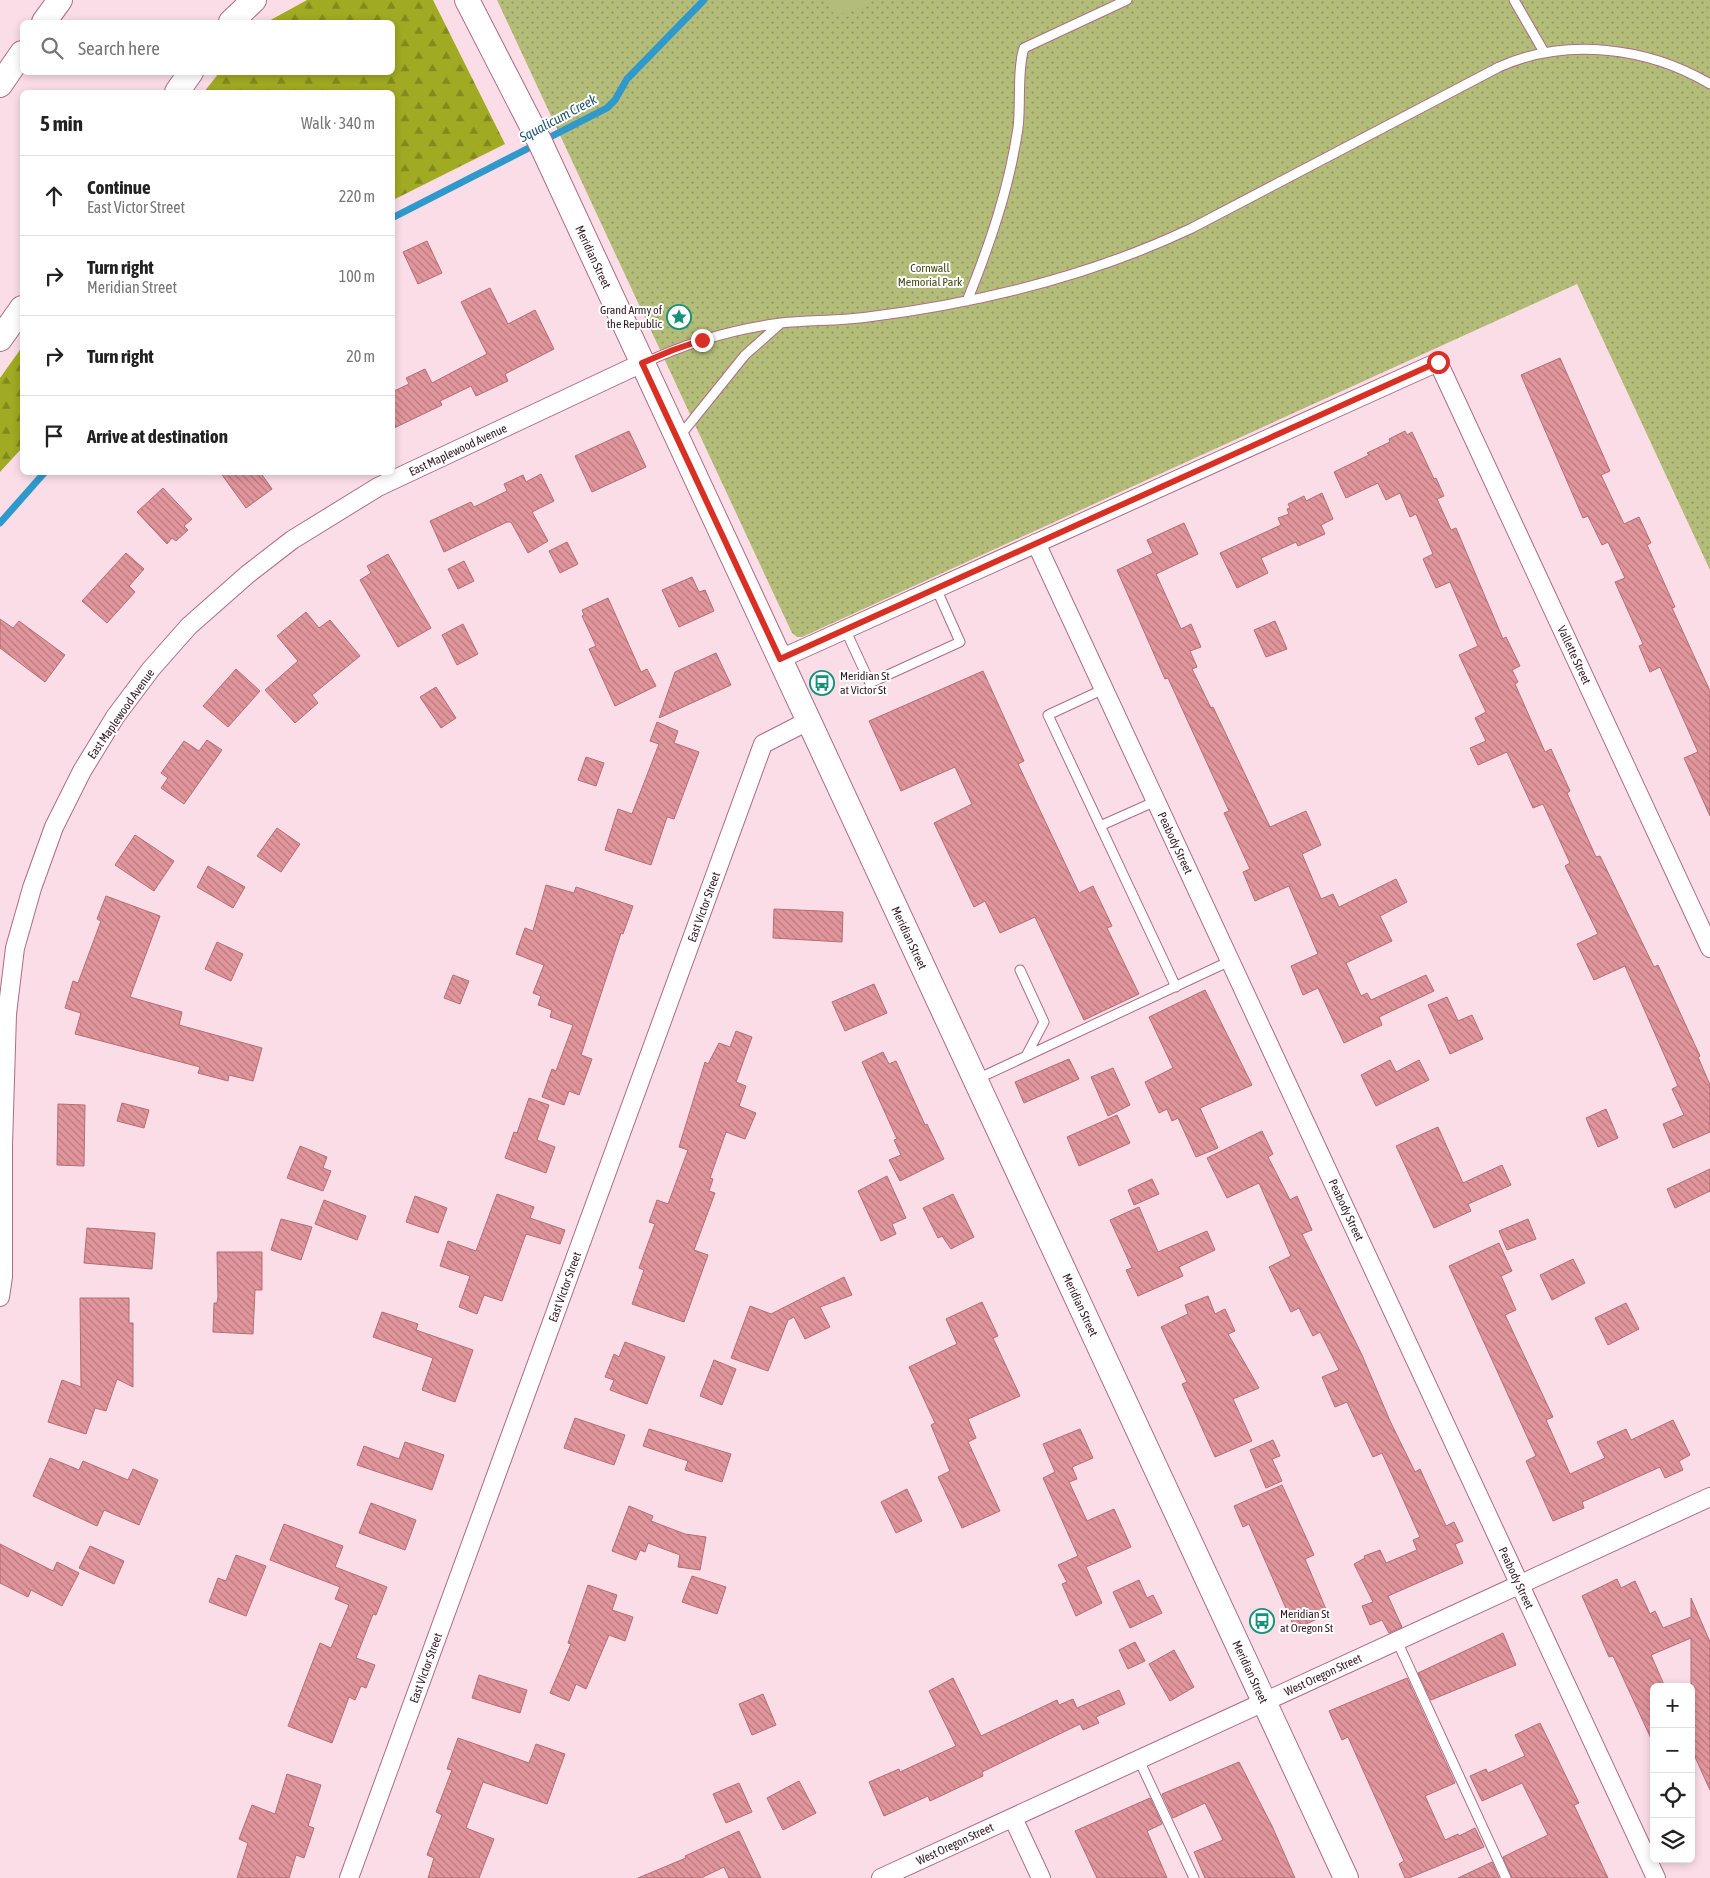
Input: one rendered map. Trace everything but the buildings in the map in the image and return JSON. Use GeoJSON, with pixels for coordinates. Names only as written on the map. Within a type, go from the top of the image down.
{"type":"FeatureCollection","features":[{"type":"Feature","properties":{"kind":"main road"},"geometry":{"type":"LineString","coordinates":[[45,20],[60,0]]}},
{"type":"Feature","properties":{"kind":"main road"},"geometry":{"type":"LineString","coordinates":[[233,20],[254,0]]}},
{"type":"Feature","properties":{"kind":"main road","name":"Meridian Street"},"geometry":{"type":"LineString","coordinates":[[467,0],[540,142],[1346,1878]]}},
{"type":"Feature","properties":{"kind":"main road"},"geometry":{"type":"LineString","coordinates":[[0,85],[20,56]]}},
{"type":"Feature","properties":{"kind":"main road"},"geometry":{"type":"LineString","coordinates":[[178,90],[189,75]]}},
{"type":"Feature","properties":{"kind":"main road"},"geometry":{"type":"LineString","coordinates":[[0,339],[20,311]]}},
{"type":"Feature","properties":{"kind":"street","name":"Vallette Street"},"geometry":{"type":"LineString","coordinates":[[1036,543],[1438,362],[1710,948]]}},
{"type":"Feature","properties":{"kind":"street","name":"East Maplewood Avenue"},"geometry":{"type":"LineString","coordinates":[[0,1297],[3,1277],[3,1145],[7,1014],[16,948],[32,888],[54,827],[82,771],[115,717],[151,670],[189,626],[248,574],[292,540],[378,487],[642,363]]}},
{"type":"Feature","properties":{"kind":"street"},"geometry":{"type":"LineString","coordinates":[[780,659],[1036,543]]}},
{"type":"Feature","properties":{"kind":"street","name":"Peabody Street"},"geometry":{"type":"LineString","coordinates":[[1036,543],[1656,1878]]}},
{"type":"Feature","properties":{"kind":"street","name":"East Victor Street"},"geometry":{"type":"LineString","coordinates":[[349,1878],[763,744],[808,721]]}},
{"type":"Feature","properties":{"kind":"street","name":"West Oregon Street"},"geometry":{"type":"LineString","coordinates":[[882,1878],[1710,1497]]}},
{"type":"Feature","properties":{"kind":"street"},"geometry":{"type":"LineString","coordinates":[[1013,1818],[1041,1878]]}},
{"type":"Feature","properties":{"kind":"lane"},"geometry":{"type":"LineString","coordinates":[[967,301],[990,244],[1010,171],[1018,126],[1024,48],[1128,0]]}},
{"type":"Feature","properties":{"kind":"lane"},"geometry":{"type":"LineString","coordinates":[[1514,0],[1544,52]]}},
{"type":"Feature","properties":{"kind":"lane"},"geometry":{"type":"LineString","coordinates":[[642,363],[702,340],[780,324],[868,317],[967,301],[1104,265],[1153,247],[1499,66],[1521,58],[1544,52],[1594,50],[1636,55],[1665,63],[1710,84]]}},
{"type":"Feature","properties":{"kind":"lane"},"geometry":{"type":"LineString","coordinates":[[678,439],[745,355],[780,324]]}},
{"type":"Feature","properties":{"kind":"lane"},"geometry":{"type":"LineString","coordinates":[[845,629],[870,683],[960,642],[936,588]]}},
{"type":"Feature","properties":{"kind":"lane"},"geometry":{"type":"LineString","coordinates":[[1104,689],[1048,715],[1176,987]]}},
{"type":"Feature","properties":{"kind":"lane"},"geometry":{"type":"LineString","coordinates":[[1100,826],[1156,801]]}},
{"type":"Feature","properties":{"kind":"lane"},"geometry":{"type":"LineString","coordinates":[[975,1080],[1230,961]]}},
{"type":"Feature","properties":{"kind":"lane"},"geometry":{"type":"LineString","coordinates":[[1020,970],[1044,1022],[1026,1056]]}},
{"type":"Feature","properties":{"kind":"lane"},"geometry":{"type":"LineString","coordinates":[[1397,1641],[1506,1878]]}},
{"type":"Feature","properties":{"kind":"lane"},"geometry":{"type":"LineString","coordinates":[[1139,1760],[1194,1878]]}},
{"type":"Feature","properties":{"kind":"green space"},"geometry":{"type":"Polygon","coordinates":[[[307,0],[433,0],[505,144],[395,199],[395,90],[206,90],[217,75],[395,75],[395,20],[271,20],[307,0]]]}},
{"type":"Feature","properties":{"kind":"green space","name":"Cornwall Memorial Park"},"geometry":{"type":"Polygon","coordinates":[[[497,0],[1710,0],[1710,570],[1577,284],[802,637],[797,637],[792,633],[497,0]]]}},
{"type":"Feature","properties":{"kind":"green space"},"geometry":{"type":"Polygon","coordinates":[[[831,0],[868,0],[869,3],[851,11],[837,14],[830,8],[831,0]]]}},
{"type":"Feature","properties":{"kind":"green space"},"geometry":{"type":"Polygon","coordinates":[[[20,350],[20,450],[0,472],[0,378],[20,350]]]}},
{"type":"Feature","properties":{"kind":"waterway","name":"Squalicum Creek"},"geometry":{"type":"LineString","coordinates":[[395,216],[607,108],[615,100],[627,79],[704,0]]}},
{"type":"Feature","properties":{"kind":"waterway","name":"Squalicum Creek"},"geometry":{"type":"LineString","coordinates":[[0,523],[42,475]]}},
{"type":"Feature","properties":{"kind":"place","name":"Grand Army of the Republic"},"geometry":{"type":"Point","coordinates":[679,317]}},
{"type":"Feature","properties":{"kind":"place","name":"Meridian St at Victor St"},"geometry":{"type":"Point","coordinates":[822,683]}},
{"type":"Feature","properties":{"kind":"place","name":"Meridian St at Oregon St"},"geometry":{"type":"Point","coordinates":[1262,1621]}},
{"type":"Feature","properties":{"kind":"route"},"geometry":{"type":"LineString","coordinates":[[702,340],[682,346],[642,363],[780,659],[1438,362]]}}]}
